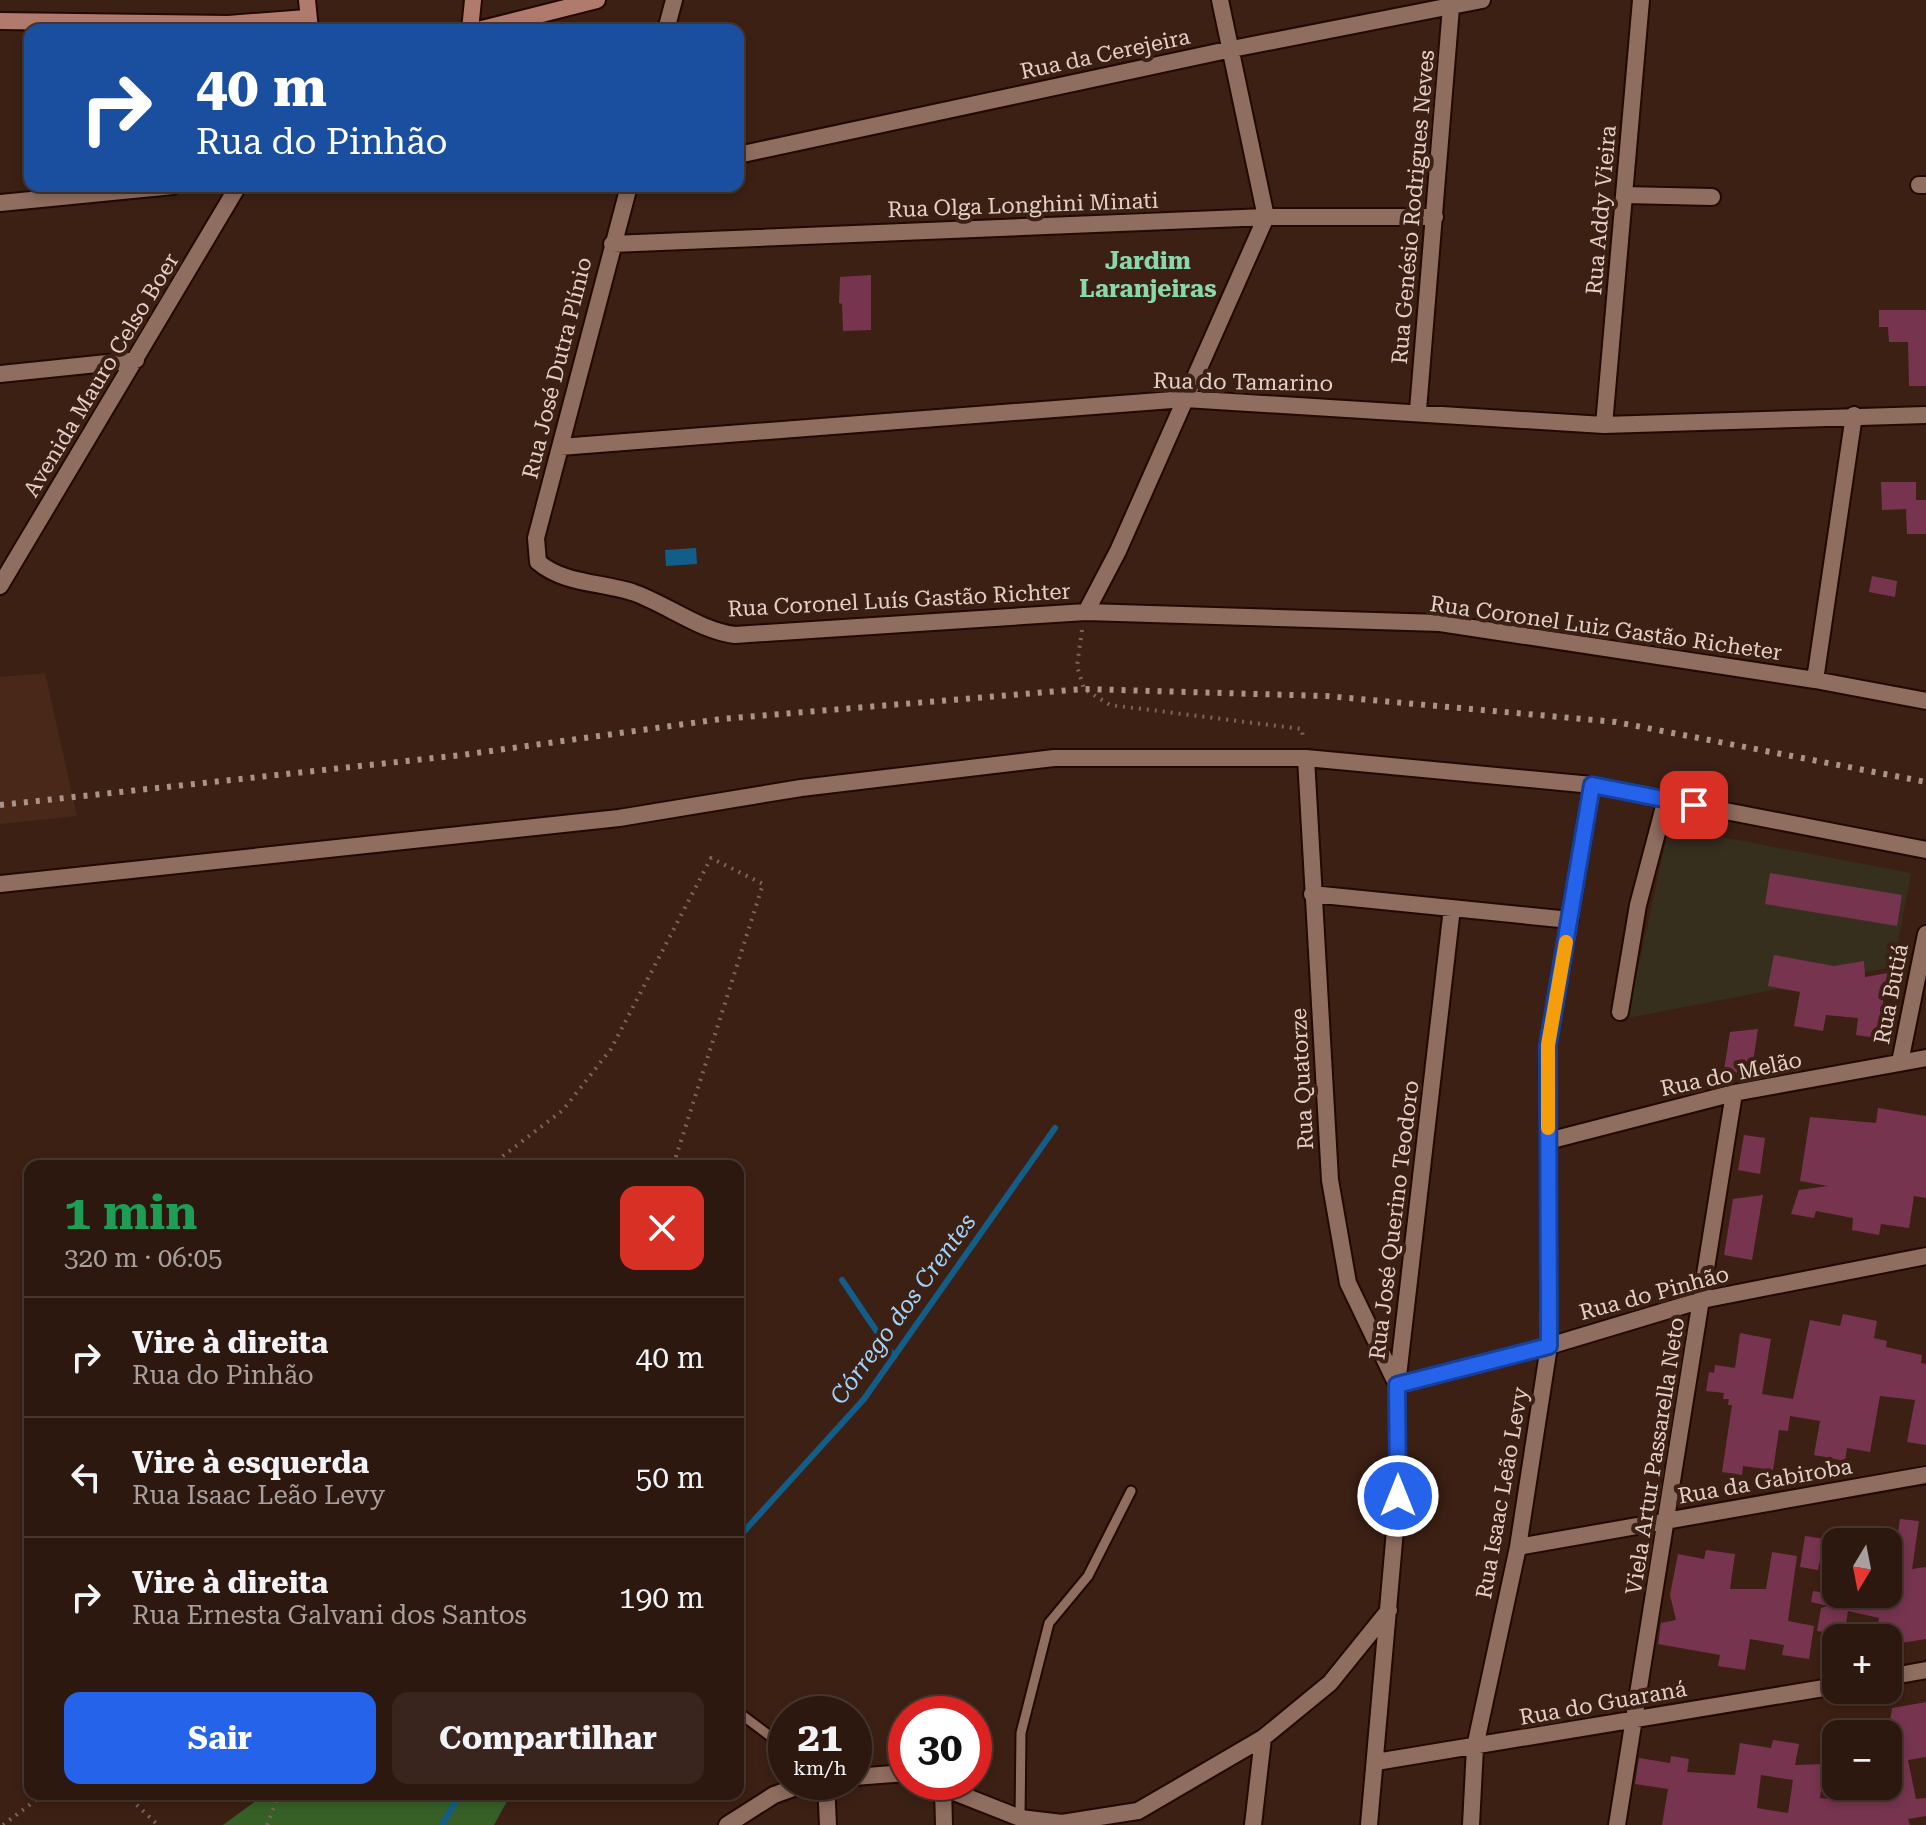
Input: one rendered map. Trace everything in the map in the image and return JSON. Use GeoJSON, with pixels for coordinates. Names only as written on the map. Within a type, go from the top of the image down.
{"type":"FeatureCollection","features":[{"type":"Feature","properties":{"kind":"street"},"geometry":{"type":"LineString","coordinates":[[0,21],[308,24],[307,0]]}},
{"type":"Feature","properties":{"kind":"street"},"geometry":{"type":"LineString","coordinates":[[471,24],[473,0]]}},
{"type":"Feature","properties":{"kind":"street"},"geometry":{"type":"LineString","coordinates":[[502,24],[597,0]]}},
{"type":"Feature","properties":{"kind":"street"},"geometry":{"type":"LineString","coordinates":[[668,24],[674,0]]}},
{"type":"Feature","properties":{"kind":"street"},"geometry":{"type":"LineString","coordinates":[[1086,612],[1118,551],[1266,217],[1220,0]]}},
{"type":"Feature","properties":{"kind":"street","name":"Rua da Cerejeira"},"geometry":{"type":"LineString","coordinates":[[744,154],[1232,49],[1482,0]]}},
{"type":"Feature","properties":{"kind":"street","name":"Rua Addy Vieira"},"geometry":{"type":"LineString","coordinates":[[1604,425],[1641,0]]}},
{"type":"Feature","properties":{"kind":"street","name":"Rua Genésio Rodrigues Neves"},"geometry":{"type":"LineString","coordinates":[[1418,410],[1451,7]]}},
{"type":"Feature","properties":{"kind":"street"},"geometry":{"type":"LineString","coordinates":[[0,203],[112,192]]}},
{"type":"Feature","properties":{"kind":"street","name":"Avenida Mauro Celso Boer"},"geometry":{"type":"LineString","coordinates":[[0,586],[234,192]]}},
{"type":"Feature","properties":{"kind":"street","name":"Rua José Dutra Plínio"},"geometry":{"type":"LineString","coordinates":[[538,562],[536,538],[627,192]]}},
{"type":"Feature","properties":{"kind":"street"},"geometry":{"type":"LineString","coordinates":[[1624,195],[1712,197]]}},
{"type":"Feature","properties":{"kind":"street","name":"Rua Olga Longhini Minati"},"geometry":{"type":"LineString","coordinates":[[612,244],[1266,217],[1435,217]]}},
{"type":"Feature","properties":{"kind":"street"},"geometry":{"type":"LineString","coordinates":[[0,374],[136,360]]}},
{"type":"Feature","properties":{"kind":"street","name":"Rua do Tamarino"},"geometry":{"type":"LineString","coordinates":[[560,447],[1185,399],[1418,410],[1604,425],[1926,415]]}},
{"type":"Feature","properties":{"kind":"street"},"geometry":{"type":"LineString","coordinates":[[1815,680],[1854,415]]}},
{"type":"Feature","properties":{"kind":"street","name":"Rua Coronel Luís Gastão Richter"},"geometry":{"type":"LineString","coordinates":[[538,562],[557,574],[630,592],[722,633],[735,635],[1086,612]]}},
{"type":"Feature","properties":{"kind":"street","name":"Rua Coronel Luiz Gastão Richeter"},"geometry":{"type":"LineString","coordinates":[[1086,612],[1440,623],[1815,680],[1926,701]]}},
{"type":"Feature","properties":{"kind":"street"},"geometry":{"type":"LineString","coordinates":[[0,884],[619,818],[801,788],[1054,758],[1306,758],[1592,785],[1926,850]]}},
{"type":"Feature","properties":{"kind":"street","name":"Rua Quatorze"},"geometry":{"type":"LineString","coordinates":[[1306,758],[1330,1180],[1348,1283],[1397,1385]]}},
{"type":"Feature","properties":{"kind":"street","name":"Rua Isaac Leão Levy"},"geometry":{"type":"LineString","coordinates":[[1471,1825],[1475,1747],[1518,1547],[1549,1346],[1548,1045],[1592,785]]}},
{"type":"Feature","properties":{"kind":"street"},"geometry":{"type":"LineString","coordinates":[[1620,1012],[1638,905],[1666,799]]}},
{"type":"Feature","properties":{"kind":"street"},"geometry":{"type":"LineString","coordinates":[[1312,894],[1570,920]]}},
{"type":"Feature","properties":{"kind":"street","name":"Rua José Querino Teodoro"},"geometry":{"type":"LineString","coordinates":[[1369,1825],[1398,1496],[1397,1385],[1452,908]]}},
{"type":"Feature","properties":{"kind":"street","name":"Rua Butiá"},"geometry":{"type":"LineString","coordinates":[[1900,1062],[1926,934]]}},
{"type":"Feature","properties":{"kind":"street","name":"Rua do Melão"},"geometry":{"type":"LineString","coordinates":[[1548,1141],[1734,1093],[1926,1058]]}},
{"type":"Feature","properties":{"kind":"street","name":"Viela Artur Passarella Neto"},"geometry":{"type":"LineString","coordinates":[[1617,1825],[1734,1093]]}},
{"type":"Feature","properties":{"kind":"street","name":"Rua do Pinhão"},"geometry":{"type":"LineString","coordinates":[[1397,1385],[1549,1346],[1702,1300],[1926,1256]]}},
{"type":"Feature","properties":{"kind":"street","name":"Rua da Gabiroba"},"geometry":{"type":"LineString","coordinates":[[1518,1547],[1926,1475]]}},
{"type":"Feature","properties":{"kind":"street"},"geometry":{"type":"LineString","coordinates":[[968,1800],[1019,1822],[1062,1823],[1138,1818],[1263,1738],[1330,1683],[1389,1610]]}},
{"type":"Feature","properties":{"kind":"street"},"geometry":{"type":"LineString","coordinates":[[1902,1674],[1926,1670]]}},
{"type":"Feature","properties":{"kind":"street","name":"Rua do Guaraná"},"geometry":{"type":"LineString","coordinates":[[1376,1762],[1822,1688]]}},
{"type":"Feature","properties":{"kind":"street"},"geometry":{"type":"LineString","coordinates":[[1253,1825],[1263,1738]]}},
{"type":"Feature","properties":{"kind":"street"},"geometry":{"type":"LineString","coordinates":[[727,1825],[768,1799]]}},
{"type":"Feature","properties":{"kind":"street"},"geometry":{"type":"LineString","coordinates":[[827,1800],[828,1825]]}},
{"type":"Feature","properties":{"kind":"street"},"geometry":{"type":"LineString","coordinates":[[939,1800],[944,1825]]}},
{"type":"Feature","properties":{"kind":"lane"},"geometry":{"type":"LineString","coordinates":[[1019,1822],[1021,1733],[1049,1623],[1088,1576],[1131,1491]]}},
{"type":"Feature","properties":{"kind":"lane"},"geometry":{"type":"LineString","coordinates":[[744,1716],[768,1734]]}},
{"type":"Feature","properties":{"kind":"path"},"geometry":{"type":"LineString","coordinates":[[1086,612],[1077,666],[1084,689],[1110,705],[1302,729],[1306,758]]}},
{"type":"Feature","properties":{"kind":"path"},"geometry":{"type":"LineString","coordinates":[[498,1160],[563,1110],[611,1049],[711,858],[763,884],[675,1160]]}},
{"type":"Feature","properties":{"kind":"path"},"geometry":{"type":"LineString","coordinates":[[3,1825],[36,1800]]}},
{"type":"Feature","properties":{"kind":"path"},"geometry":{"type":"LineString","coordinates":[[131,1800],[158,1825]]}},
{"type":"Feature","properties":{"kind":"path"},"geometry":{"type":"LineString","coordinates":[[267,1825],[277,1800]]}},
{"type":"Feature","properties":{"kind":"shaded area"},"geometry":{"type":"Polygon","coordinates":[[[45,673],[77,816],[0,824],[0,677],[45,673]]]}},
{"type":"Feature","properties":{"kind":"shaded area"},"geometry":{"type":"Polygon","coordinates":[[[1669,827],[1911,873],[1893,967],[1627,1018],[1669,827]]]}},
{"type":"Feature","properties":{"kind":"green space"},"geometry":{"type":"Polygon","coordinates":[[[257,1800],[508,1800],[494,1825],[223,1825],[257,1800]]]}},
{"type":"Feature","properties":{"kind":"water"},"geometry":{"type":"Polygon","coordinates":[[[696,548],[697,564],[666,566],[665,550],[696,548]]]}},
{"type":"Feature","properties":{"kind":"building"},"geometry":{"type":"Polygon","coordinates":[[[871,275],[871,330],[843,331],[842,304],[839,303],[840,277],[871,275]]]}},
{"type":"Feature","properties":{"kind":"building"},"geometry":{"type":"Polygon","coordinates":[[[1879,310],[1926,310],[1926,386],[1909,386],[1908,342],[1889,342],[1888,327],[1879,327],[1879,310]]]}},
{"type":"Feature","properties":{"kind":"building"},"geometry":{"type":"Polygon","coordinates":[[[1881,482],[1916,482],[1916,500],[1926,500],[1926,534],[1907,534],[1906,509],[1882,510],[1881,482]]]}},
{"type":"Feature","properties":{"kind":"building"},"geometry":{"type":"Polygon","coordinates":[[[1872,576],[1897,581],[1895,597],[1869,592],[1872,576]]]}},
{"type":"Feature","properties":{"kind":"building"},"geometry":{"type":"Polygon","coordinates":[[[1770,873],[1902,895],[1897,926],[1765,904],[1770,873]]]}},
{"type":"Feature","properties":{"kind":"building"},"geometry":{"type":"Polygon","coordinates":[[[1774,955],[1834,966],[1864,961],[1865,977],[1888,973],[1882,1009],[1888,1010],[1883,1039],[1856,1035],[1858,1018],[1826,1015],[1823,1031],[1794,1026],[1800,992],[1768,986],[1774,955]]]}},
{"type":"Feature","properties":{"kind":"building"},"geometry":{"type":"Polygon","coordinates":[[[1758,1029],[1751,1075],[1724,1070],[1730,1032],[1758,1029]]]}},
{"type":"Feature","properties":{"kind":"building"},"geometry":{"type":"Polygon","coordinates":[[[1878,1108],[1926,1116],[1926,1198],[1914,1196],[1909,1228],[1881,1224],[1879,1235],[1852,1230],[1853,1218],[1816,1211],[1814,1218],[1791,1214],[1799,1190],[1828,1186],[1800,1181],[1810,1117],[1876,1123],[1878,1108]]]}},
{"type":"Feature","properties":{"kind":"building"},"geometry":{"type":"Polygon","coordinates":[[[1744,1135],[1765,1138],[1760,1174],[1738,1170],[1744,1135]]]}},
{"type":"Feature","properties":{"kind":"building"},"geometry":{"type":"Polygon","coordinates":[[[1763,1195],[1752,1260],[1724,1255],[1733,1199],[1763,1195]]]}},
{"type":"Feature","properties":{"kind":"building"},"geometry":{"type":"Polygon","coordinates":[[[1843,1314],[1877,1321],[1874,1338],[1887,1341],[1886,1347],[1922,1355],[1921,1363],[1926,1364],[1926,1445],[1907,1442],[1915,1400],[1880,1396],[1870,1452],[1847,1448],[1845,1461],[1814,1455],[1820,1421],[1790,1416],[1788,1431],[1779,1430],[1773,1470],[1743,1466],[1742,1475],[1722,1472],[1732,1405],[1728,1405],[1729,1399],[1723,1399],[1724,1393],[1706,1391],[1709,1372],[1714,1373],[1715,1365],[1735,1368],[1740,1333],[1771,1339],[1762,1394],[1793,1399],[1810,1320],[1840,1326],[1843,1314]]]}},
{"type":"Feature","properties":{"kind":"building"},"geometry":{"type":"Polygon","coordinates":[[[1900,1519],[1919,1521],[1912,1569],[1926,1567],[1926,1639],[1902,1643],[1902,1624],[1878,1624],[1879,1618],[1848,1611],[1846,1624],[1822,1624],[1822,1632],[1817,1631],[1822,1608],[1902,1608],[1902,1528],[1899,1528],[1900,1519]]]}},
{"type":"Feature","properties":{"kind":"building"},"geometry":{"type":"Polygon","coordinates":[[[1805,1536],[1822,1539],[1818,1570],[1800,1567],[1805,1536]]]}},
{"type":"Feature","properties":{"kind":"building"},"geometry":{"type":"Polygon","coordinates":[[[1706,1550],[1735,1554],[1730,1589],[1766,1589],[1772,1552],[1797,1556],[1788,1621],[1814,1626],[1809,1659],[1782,1655],[1784,1645],[1750,1639],[1745,1670],[1718,1666],[1720,1655],[1658,1644],[1661,1623],[1676,1620],[1670,1595],[1678,1554],[1704,1559],[1706,1550]]]}},
{"type":"Feature","properties":{"kind":"building"},"geometry":{"type":"Polygon","coordinates":[[[1813,1591],[1822,1592],[1822,1605],[1811,1602],[1813,1591]]]}},
{"type":"Feature","properties":{"kind":"building"},"geometry":{"type":"Polygon","coordinates":[[[1926,1702],[1926,1757],[1908,1760],[1916,1799],[1926,1798],[1926,1816],[1908,1819],[1910,1825],[1662,1825],[1668,1789],[1635,1784],[1639,1758],[1670,1763],[1671,1756],[1689,1759],[1687,1772],[1735,1775],[1740,1743],[1771,1748],[1773,1740],[1799,1744],[1795,1765],[1822,1764],[1822,1800],[1902,1800],[1902,1720],[1890,1720],[1892,1708],[1926,1702]],[[1761,1775],[1757,1808],[1788,1813],[1793,1780],[1761,1775]]]}},
{"type":"Feature","properties":{"kind":"waterway","name":"Córrego dos Crentes"},"geometry":{"type":"LineString","coordinates":[[744,1531],[864,1399],[1055,1128]]}},
{"type":"Feature","properties":{"kind":"waterway"},"geometry":{"type":"LineString","coordinates":[[842,1280],[894,1357]]}},
{"type":"Feature","properties":{"kind":"waterway","name":"Córrego dos Crentes"},"geometry":{"type":"LineString","coordinates":[[442,1825],[457,1800]]}},
{"type":"Feature","properties":{"kind":"railway"},"geometry":{"type":"LineString","coordinates":[[0,805],[462,755],[721,719],[1084,689],[1326,696],[1616,722],[1926,782]]}},
{"type":"Feature","properties":{"kind":"slow traffic"},"geometry":{"type":"LineString","coordinates":[[1548,1128],[1548,1045],[1566,942]]}},
{"type":"Feature","properties":{"kind":"district","name":"Jardim Laranjeiras"},"geometry":{"type":"Point","coordinates":[1148,275]}},
{"type":"Feature","properties":{"kind":"route"},"geometry":{"type":"LineString","coordinates":[[1398,1496],[1397,1385],[1549,1346],[1548,1045],[1592,785],[1694,805]]}}]}
